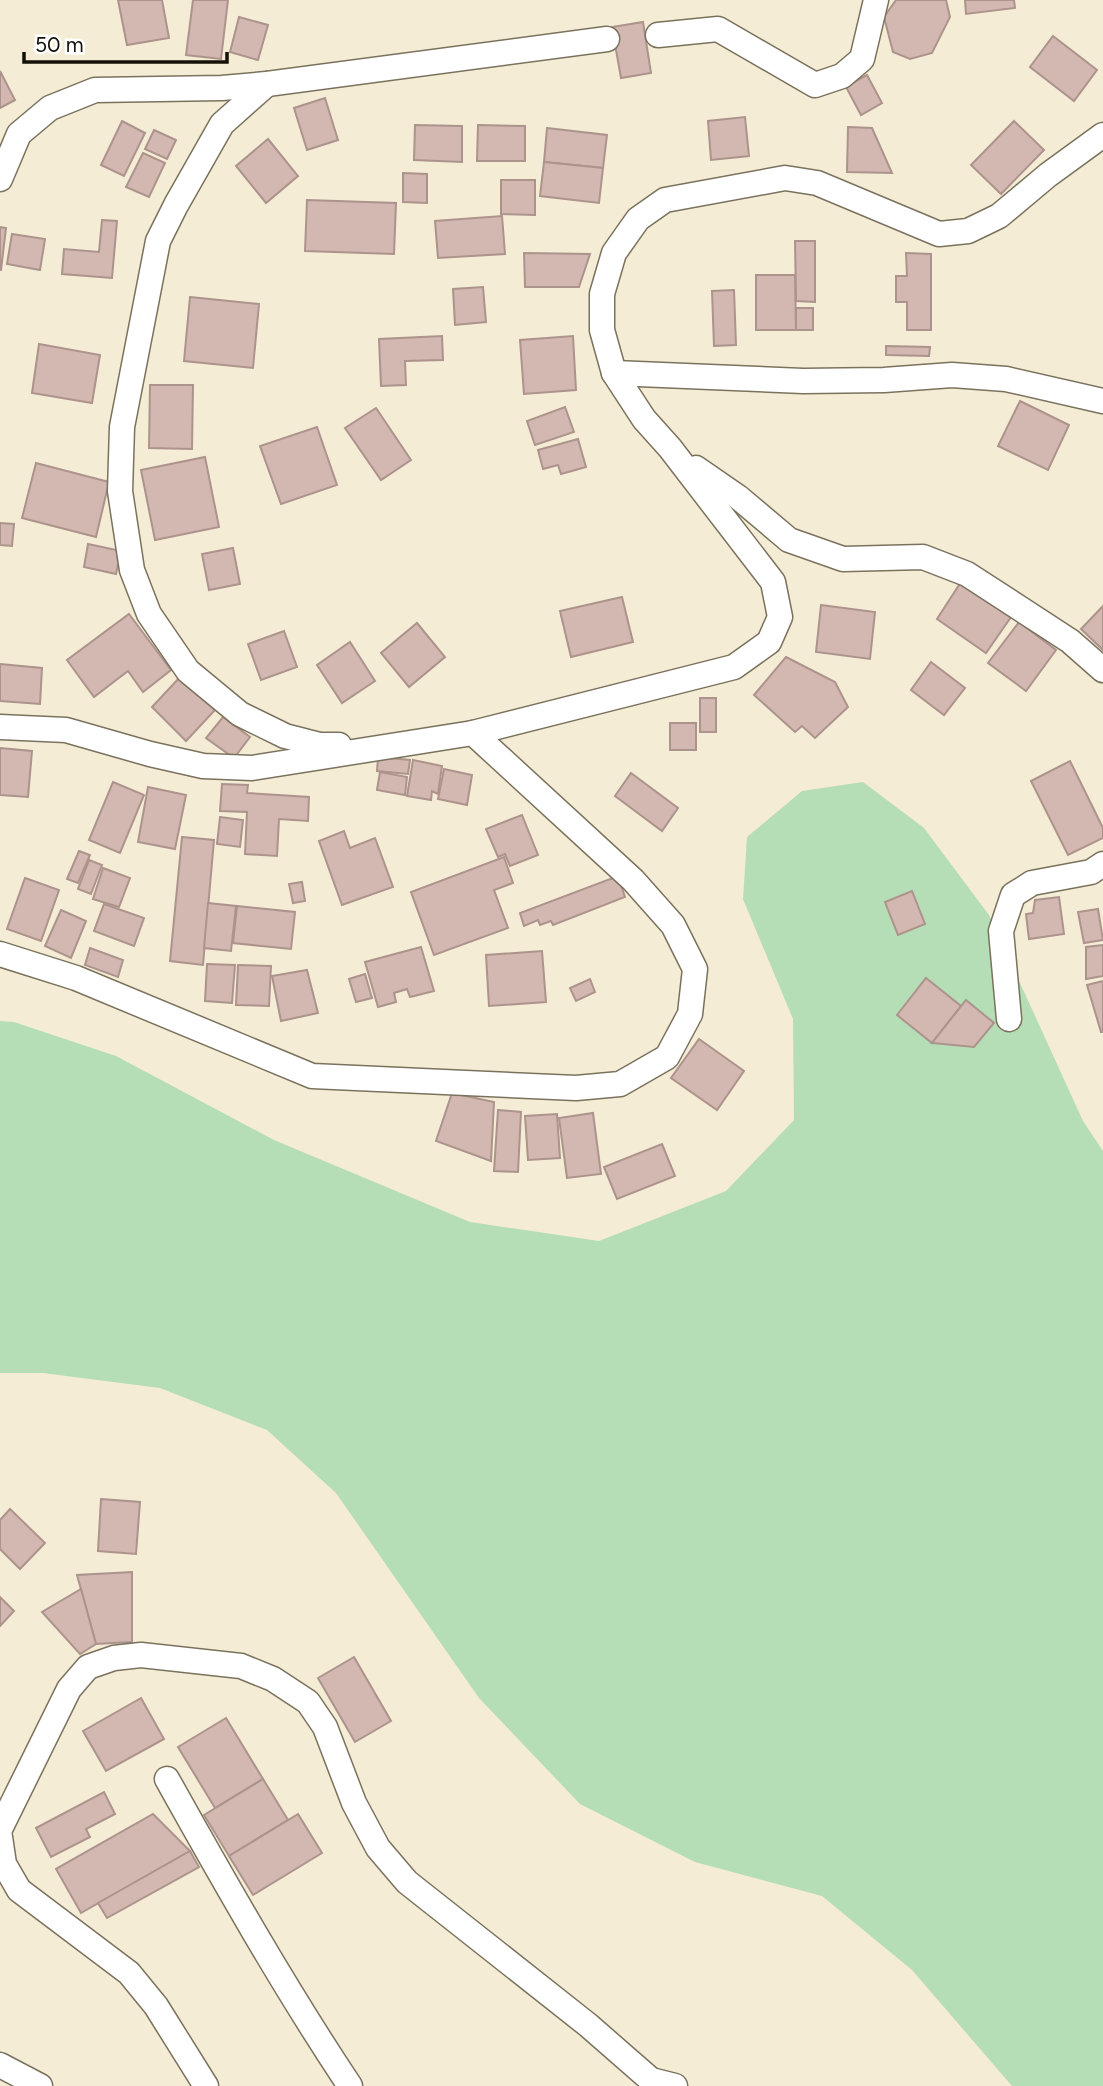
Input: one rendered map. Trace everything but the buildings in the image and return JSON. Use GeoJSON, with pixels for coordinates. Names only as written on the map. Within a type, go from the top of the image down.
{"type":"FeatureCollection","features":[{"type":"Feature","properties":{"kind":"street"},"geometry":{"type":"LineString","coordinates":[[658,35],[718,29],[815,85],[842,76],[862,59],[876,0]]}},
{"type":"Feature","properties":{"kind":"street"},"geometry":{"type":"LineString","coordinates":[[0,179],[19,134],[50,108],[95,90],[222,88],[267,84],[607,39]]}},
{"type":"Feature","properties":{"kind":"street"},"geometry":{"type":"LineString","coordinates":[[267,84],[222,124],[158,241],[122,427],[120,491],[132,570],[149,614],[188,671],[240,714],[285,736],[320,745],[385,746]]}},
{"type":"Feature","properties":{"kind":"street"},"geometry":{"type":"LineString","coordinates":[[0,727],[66,730],[203,766],[252,768],[473,733],[734,667],[769,642],[780,617],[773,582],[670,448],[644,419],[614,373],[602,330],[601,294],[614,253],[638,219],[665,200],[785,178],[817,183],[939,234],[968,231],[999,216],[1048,175],[1103,135]]}},
{"type":"Feature","properties":{"kind":"street"},"geometry":{"type":"LineString","coordinates":[[614,373],[803,381],[884,380],[952,375],[1006,379],[1103,401]]}},
{"type":"Feature","properties":{"kind":"street"},"geometry":{"type":"LineString","coordinates":[[670,448],[738,497],[789,540],[843,559],[923,556],[967,574],[1070,641],[1103,670]]}},
{"type":"Feature","properties":{"kind":"street"},"geometry":{"type":"LineString","coordinates":[[0,954],[76,978],[312,1076],[576,1088],[620,1084],[667,1057],[690,1014],[695,969],[673,925],[633,880],[473,733]]}},
{"type":"Feature","properties":{"kind":"street"},"geometry":{"type":"LineString","coordinates":[[1009,1019],[1001,931],[1013,895],[1032,883],[1091,872],[1103,864]]}},
{"type":"Feature","properties":{"kind":"street"},"geometry":{"type":"LineString","coordinates":[[0,1829],[69,1689],[88,1667],[114,1658],[141,1655],[241,1666],[273,1679],[308,1702],[325,1727],[354,1803],[378,1847],[407,1882],[588,2025],[651,2080],[675,2086]]}},
{"type":"Feature","properties":{"kind":"street"},"geometry":{"type":"LineString","coordinates":[[167,1779],[243,1913],[314,2032],[350,2086]]}},
{"type":"Feature","properties":{"kind":"street"},"geometry":{"type":"LineString","coordinates":[[0,1837],[4,1864],[19,1890],[129,1973],[156,2006],[206,2086]]}},
{"type":"Feature","properties":{"kind":"street"},"geometry":{"type":"LineString","coordinates":[[0,2065],[40,2086]]}},
{"type":"Feature","properties":{"kind":"green space"},"geometry":{"type":"Polygon","coordinates":[[[863,782],[924,828],[989,915],[1083,1121],[1103,1151],[1103,2086],[1012,2086],[912,1970],[822,1896],[695,1862],[580,1804],[479,1698],[336,1493],[267,1430],[160,1388],[43,1373],[0,1373],[0,1021],[14,1022],[116,1056],[274,1140],[470,1222],[599,1241],[726,1191],[794,1120],[793,1019],[743,899],[747,837],[802,791],[863,782]]]}}]}
